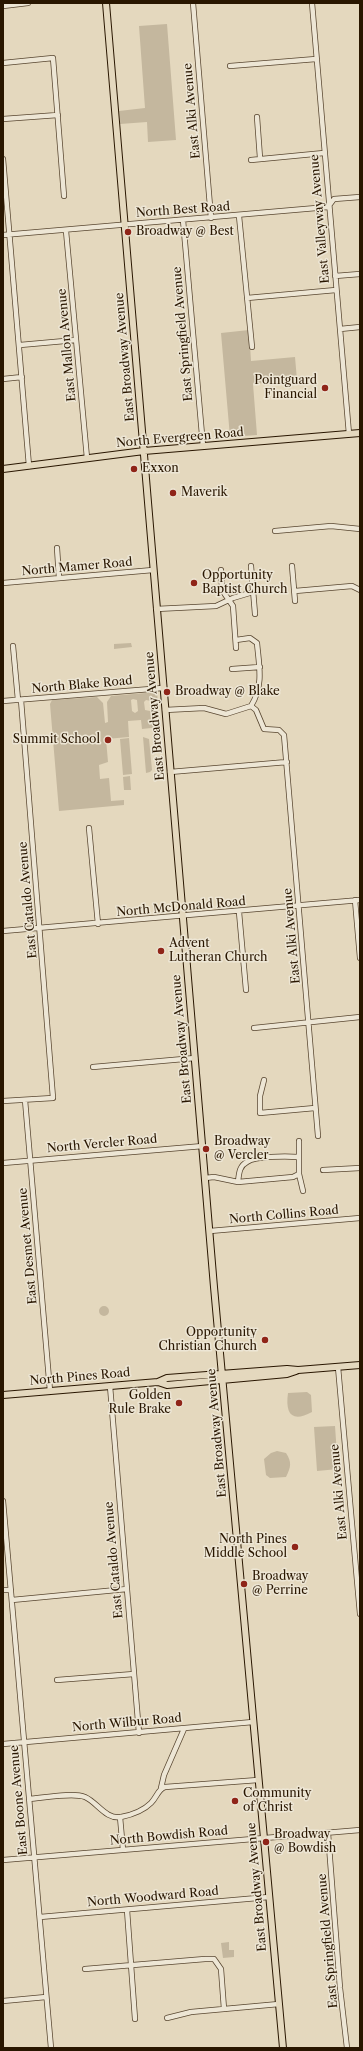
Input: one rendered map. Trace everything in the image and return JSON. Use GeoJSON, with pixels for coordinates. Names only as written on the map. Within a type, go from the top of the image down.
{"type":"FeatureCollection","features":[{"type":"Feature","properties":{"kind":"main road","name":"East Broadway Avenue"},"geometry":{"type":"LineString","coordinates":[[106,3],[202,1146],[283,2048]]}},
{"type":"Feature","properties":{"kind":"main road","name":"North Evergreen Road"},"geometry":{"type":"LineString","coordinates":[[3,469],[144,451],[360,433]]}},
{"type":"Feature","properties":{"kind":"main road","name":"North Pines Road"},"geometry":{"type":"LineString","coordinates":[[3,1395],[158,1382],[167,1385],[223,1377],[287,1374],[298,1370],[360,1365]]}},
{"type":"Feature","properties":{"kind":"street"},"geometry":{"type":"LineString","coordinates":[[3,6],[27,3]]}},
{"type":"Feature","properties":{"kind":"street","name":"East Alki Avenue"},"geometry":{"type":"LineString","coordinates":[[193,3],[211,218]]}},
{"type":"Feature","properties":{"kind":"street","name":"East Valleyway Avenue"},"geometry":{"type":"LineString","coordinates":[[312,3],[328,207],[349,434]]}},
{"type":"Feature","properties":{"kind":"street"},"geometry":{"type":"LineString","coordinates":[[3,63],[53,58],[64,196]]}},
{"type":"Feature","properties":{"kind":"street"},"geometry":{"type":"LineString","coordinates":[[230,66],[316,59]]}},
{"type":"Feature","properties":{"kind":"street"},"geometry":{"type":"LineString","coordinates":[[3,119],[58,115]]}},
{"type":"Feature","properties":{"kind":"street"},"geometry":{"type":"LineString","coordinates":[[257,117],[260,158]]}},
{"type":"Feature","properties":{"kind":"street"},"geometry":{"type":"LineString","coordinates":[[251,160],[324,153]]}},
{"type":"Feature","properties":{"kind":"street"},"geometry":{"type":"LineString","coordinates":[[3,159],[20,345],[29,466]]}},
{"type":"Feature","properties":{"kind":"street","name":"North Best Road"},"geometry":{"type":"LineString","coordinates":[[3,235],[239,216],[328,207],[334,199],[360,197]]}},
{"type":"Feature","properties":{"kind":"street"},"geometry":{"type":"LineString","coordinates":[[239,216],[252,347]]}},
{"type":"Feature","properties":{"kind":"street","name":"East Springfield Avenue"},"geometry":{"type":"LineString","coordinates":[[184,220],[203,446]]}},
{"type":"Feature","properties":{"kind":"street","name":"East Mallon Avenue"},"geometry":{"type":"LineString","coordinates":[[66,230],[87,458]]}},
{"type":"Feature","properties":{"kind":"street"},"geometry":{"type":"LineString","coordinates":[[335,276],[360,274]]}},
{"type":"Feature","properties":{"kind":"street"},"geometry":{"type":"LineString","coordinates":[[247,298],[336,290]]}},
{"type":"Feature","properties":{"kind":"street"},"geometry":{"type":"LineString","coordinates":[[340,328],[360,327]]}},
{"type":"Feature","properties":{"kind":"street"},"geometry":{"type":"LineString","coordinates":[[20,345],[76,340]]}},
{"type":"Feature","properties":{"kind":"street"},"geometry":{"type":"LineString","coordinates":[[3,379],[22,377]]}},
{"type":"Feature","properties":{"kind":"street"},"geometry":{"type":"LineString","coordinates":[[275,531],[331,526],[360,529]]}},
{"type":"Feature","properties":{"kind":"street"},"geometry":{"type":"LineString","coordinates":[[57,548],[59,578]]}},
{"type":"Feature","properties":{"kind":"street"},"geometry":{"type":"LineString","coordinates":[[251,566],[256,614]]}},
{"type":"Feature","properties":{"kind":"street"},"geometry":{"type":"LineString","coordinates":[[292,566],[296,601]]}},
{"type":"Feature","properties":{"kind":"street","name":"North Mamer Road"},"geometry":{"type":"LineString","coordinates":[[3,583],[153,570]]}},
{"type":"Feature","properties":{"kind":"street"},"geometry":{"type":"LineString","coordinates":[[220,570],[222,590],[233,606],[236,648]]}},
{"type":"Feature","properties":{"kind":"street"},"geometry":{"type":"LineString","coordinates":[[295,591],[352,586],[360,590]]}},
{"type":"Feature","properties":{"kind":"street"},"geometry":{"type":"LineString","coordinates":[[156,609],[216,606],[228,600],[254,592]]}},
{"type":"Feature","properties":{"kind":"street"},"geometry":{"type":"LineString","coordinates":[[165,710],[204,708],[226,714],[251,706],[257,695],[260,684],[260,666],[256,641],[250,638],[236,640]]}},
{"type":"Feature","properties":{"kind":"street","name":"East Cataldo Avenue"},"geometry":{"type":"LineString","coordinates":[[13,646],[40,928],[53,1098],[25,1100]]}},
{"type":"Feature","properties":{"kind":"street"},"geometry":{"type":"LineString","coordinates":[[232,669],[260,666]]}},
{"type":"Feature","properties":{"kind":"street","name":"North Blake Road"},"geometry":{"type":"LineString","coordinates":[[3,701],[163,688]]}},
{"type":"Feature","properties":{"kind":"street","name":"East Alki Avenue"},"geometry":{"type":"LineString","coordinates":[[251,706],[256,710],[264,729],[279,730],[284,735],[310,1022],[318,1136]]}},
{"type":"Feature","properties":{"kind":"street"},"geometry":{"type":"LineString","coordinates":[[170,772],[287,762]]}},
{"type":"Feature","properties":{"kind":"street"},"geometry":{"type":"LineString","coordinates":[[89,828],[98,924]]}},
{"type":"Feature","properties":{"kind":"street"},"geometry":{"type":"LineString","coordinates":[[357,900],[360,958]]}},
{"type":"Feature","properties":{"kind":"street","name":"North McDonald Road"},"geometry":{"type":"LineString","coordinates":[[3,931],[240,912],[357,900]]}},
{"type":"Feature","properties":{"kind":"street"},"geometry":{"type":"LineString","coordinates":[[240,912],[246,990]]}},
{"type":"Feature","properties":{"kind":"street"},"geometry":{"type":"LineString","coordinates":[[254,1028],[360,1017]]}},
{"type":"Feature","properties":{"kind":"street"},"geometry":{"type":"LineString","coordinates":[[93,1067],[195,1058]]}},
{"type":"Feature","properties":{"kind":"street"},"geometry":{"type":"LineString","coordinates":[[264,1080],[260,1096],[260,1113],[316,1108]]}},
{"type":"Feature","properties":{"kind":"street"},"geometry":{"type":"LineString","coordinates":[[3,1101],[25,1100]]}},
{"type":"Feature","properties":{"kind":"street","name":"East Desmet Avenue"},"geometry":{"type":"LineString","coordinates":[[25,1100],[50,1391]]}},
{"type":"Feature","properties":{"kind":"street"},"geometry":{"type":"LineString","coordinates":[[299,1142],[299,1174],[303,1191]]}},
{"type":"Feature","properties":{"kind":"street","name":"North Vercler Road"},"geometry":{"type":"LineString","coordinates":[[3,1163],[202,1146]]}},
{"type":"Feature","properties":{"kind":"street"},"geometry":{"type":"LineString","coordinates":[[238,1182],[240,1168],[246,1162],[254,1159],[298,1157]]}},
{"type":"Feature","properties":{"kind":"street"},"geometry":{"type":"LineString","coordinates":[[323,1170],[360,1168]]}},
{"type":"Feature","properties":{"kind":"street"},"geometry":{"type":"LineString","coordinates":[[205,1178],[214,1177],[238,1182],[292,1177],[299,1174]]}},
{"type":"Feature","properties":{"kind":"street","name":"North Collins Road"},"geometry":{"type":"LineString","coordinates":[[210,1231],[360,1218]]}},
{"type":"Feature","properties":{"kind":"street","name":"East Alki Avenue"},"geometry":{"type":"LineString","coordinates":[[338,1367],[360,1614]]}},
{"type":"Feature","properties":{"kind":"street","name":"East Cataldo Avenue"},"geometry":{"type":"LineString","coordinates":[[110,1386],[139,1733]]}},
{"type":"Feature","properties":{"kind":"street","name":"East Boone Avenue"},"geometry":{"type":"LineString","coordinates":[[3,1502],[51,2048]]}},
{"type":"Feature","properties":{"kind":"street"},"geometry":{"type":"LineString","coordinates":[[12,1600],[127,1589]]}},
{"type":"Feature","properties":{"kind":"street"},"geometry":{"type":"LineString","coordinates":[[3,1590],[11,1590]]}},
{"type":"Feature","properties":{"kind":"street"},"geometry":{"type":"LineString","coordinates":[[57,1680],[134,1674]]}},
{"type":"Feature","properties":{"kind":"street","name":"North Wilbur Road"},"geometry":{"type":"LineString","coordinates":[[3,1744],[253,1722]]}},
{"type":"Feature","properties":{"kind":"street"},"geometry":{"type":"LineString","coordinates":[[29,1799],[78,1795],[87,1798],[111,1816],[120,1817],[140,1811],[151,1803],[161,1788],[164,1775],[184,1729]]}},
{"type":"Feature","properties":{"kind":"street"},"geometry":{"type":"LineString","coordinates":[[161,1788],[258,1780]]}},
{"type":"Feature","properties":{"kind":"street"},"geometry":{"type":"LineString","coordinates":[[120,1817],[123,1850]]}},
{"type":"Feature","properties":{"kind":"street","name":"North Bowdish Road"},"geometry":{"type":"LineString","coordinates":[[3,1860],[360,1830]]}},
{"type":"Feature","properties":{"kind":"street","name":"East Springfield Avenue"},"geometry":{"type":"LineString","coordinates":[[328,1833],[340,1988],[347,2048]]}},
{"type":"Feature","properties":{"kind":"street","name":"North Woodward Road"},"geometry":{"type":"LineString","coordinates":[[40,1917],[269,1898]]}},
{"type":"Feature","properties":{"kind":"street"},"geometry":{"type":"LineString","coordinates":[[127,1910],[135,2019]]}},
{"type":"Feature","properties":{"kind":"street"},"geometry":{"type":"LineString","coordinates":[[85,1969],[205,1958],[214,1960],[221,1969],[224,2009]]}},
{"type":"Feature","properties":{"kind":"street"},"geometry":{"type":"LineString","coordinates":[[3,2001],[46,1998]]}},
{"type":"Feature","properties":{"kind":"street"},"geometry":{"type":"LineString","coordinates":[[167,2018],[191,2012],[279,2004]]}},
{"type":"Feature","properties":{"kind":"shaded area"},"geometry":{"type":"Polygon","coordinates":[[[167,24],[176,140],[148,142],[147,122],[120,124],[119,111],[145,108],[139,26],[167,24]]]}},
{"type":"Feature","properties":{"kind":"shaded area"},"geometry":{"type":"Polygon","coordinates":[[[249,330],[251,361],[295,357],[297,380],[253,384],[257,435],[230,437],[221,333],[249,330]]]}},
{"type":"Feature","properties":{"kind":"shaded area"},"geometry":{"type":"Polygon","coordinates":[[[131,643],[132,647],[114,649],[114,644],[131,643]]]}},
{"type":"Feature","properties":{"kind":"shaded area","name":"Summit School"},"geometry":{"type":"Polygon","coordinates":[[[157,692],[160,727],[142,729],[141,720],[128,721],[129,737],[106,739],[108,762],[99,765],[100,779],[109,778],[111,801],[124,800],[124,805],[59,811],[50,704],[52,700],[97,697],[103,703],[105,723],[108,722],[107,702],[111,696],[157,692]],[[131,700],[132,711],[135,713],[138,711],[137,700],[131,700]],[[146,700],[144,702],[145,710],[150,711],[151,701],[146,700]]]}},
{"type":"Feature","properties":{"kind":"shaded area"},"geometry":{"type":"Polygon","coordinates":[[[143,737],[149,739],[152,770],[146,773],[143,737]]]}},
{"type":"Feature","properties":{"kind":"shaded area"},"geometry":{"type":"Polygon","coordinates":[[[129,738],[132,774],[123,775],[120,739],[129,738]]]}},
{"type":"Feature","properties":{"kind":"shaded area"},"geometry":{"type":"Polygon","coordinates":[[[130,776],[131,790],[124,790],[123,777],[130,776]]]}},
{"type":"Feature","properties":{"kind":"shaded area"},"geometry":{"type":"Polygon","coordinates":[[[102,1306],[106,1306],[109,1311],[106,1316],[102,1316],[99,1313],[99,1309],[102,1306]]]}},
{"type":"Feature","properties":{"kind":"shaded area"},"geometry":{"type":"Polygon","coordinates":[[[307,1392],[311,1395],[312,1412],[299,1417],[291,1414],[287,1400],[288,1393],[307,1392]]]}},
{"type":"Feature","properties":{"kind":"shaded area"},"geometry":{"type":"Polygon","coordinates":[[[335,1426],[338,1469],[317,1471],[314,1427],[335,1426]]]}},
{"type":"Feature","properties":{"kind":"shaded area"},"geometry":{"type":"Polygon","coordinates":[[[277,1451],[286,1453],[290,1462],[290,1467],[286,1477],[270,1478],[266,1475],[264,1459],[271,1453],[277,1451]]]}},
{"type":"Feature","properties":{"kind":"shaded area"},"geometry":{"type":"Polygon","coordinates":[[[229,1942],[229,1950],[234,1950],[234,1957],[223,1958],[221,1943],[229,1942]]]}},
{"type":"Feature","properties":{"kind":"place","name":"Broadway @ Best"},"geometry":{"type":"Point","coordinates":[128,232]}},
{"type":"Feature","properties":{"kind":"place","name":"Pointguard Financial"},"geometry":{"type":"Point","coordinates":[325,388]}},
{"type":"Feature","properties":{"kind":"place","name":"Exxon"},"geometry":{"type":"Point","coordinates":[134,469]}},
{"type":"Feature","properties":{"kind":"place","name":"Maverik"},"geometry":{"type":"Point","coordinates":[173,493]}},
{"type":"Feature","properties":{"kind":"place","name":"Opportunity Baptist Church"},"geometry":{"type":"Point","coordinates":[194,583]}},
{"type":"Feature","properties":{"kind":"place","name":"Broadway @ Blake"},"geometry":{"type":"Point","coordinates":[167,692]}},
{"type":"Feature","properties":{"kind":"place","name":"Summit School"},"geometry":{"type":"Point","coordinates":[108,740]}},
{"type":"Feature","properties":{"kind":"place","name":"Advent Lutheran Church"},"geometry":{"type":"Point","coordinates":[161,951]}},
{"type":"Feature","properties":{"kind":"place","name":"Broadway @ Vercler"},"geometry":{"type":"Point","coordinates":[206,1149]}},
{"type":"Feature","properties":{"kind":"place","name":"Opportunity Christian Church"},"geometry":{"type":"Point","coordinates":[265,1340]}},
{"type":"Feature","properties":{"kind":"place","name":"Golden Rule Brake"},"geometry":{"type":"Point","coordinates":[179,1403]}},
{"type":"Feature","properties":{"kind":"place","name":"North Pines Middle School"},"geometry":{"type":"Point","coordinates":[295,1547]}},
{"type":"Feature","properties":{"kind":"place","name":"Broadway @ Perrine"},"geometry":{"type":"Point","coordinates":[244,1584]}},
{"type":"Feature","properties":{"kind":"place","name":"Community of Christ"},"geometry":{"type":"Point","coordinates":[235,1801]}},
{"type":"Feature","properties":{"kind":"place","name":"Broadway @ Bowdish"},"geometry":{"type":"Point","coordinates":[266,1842]}}]}
